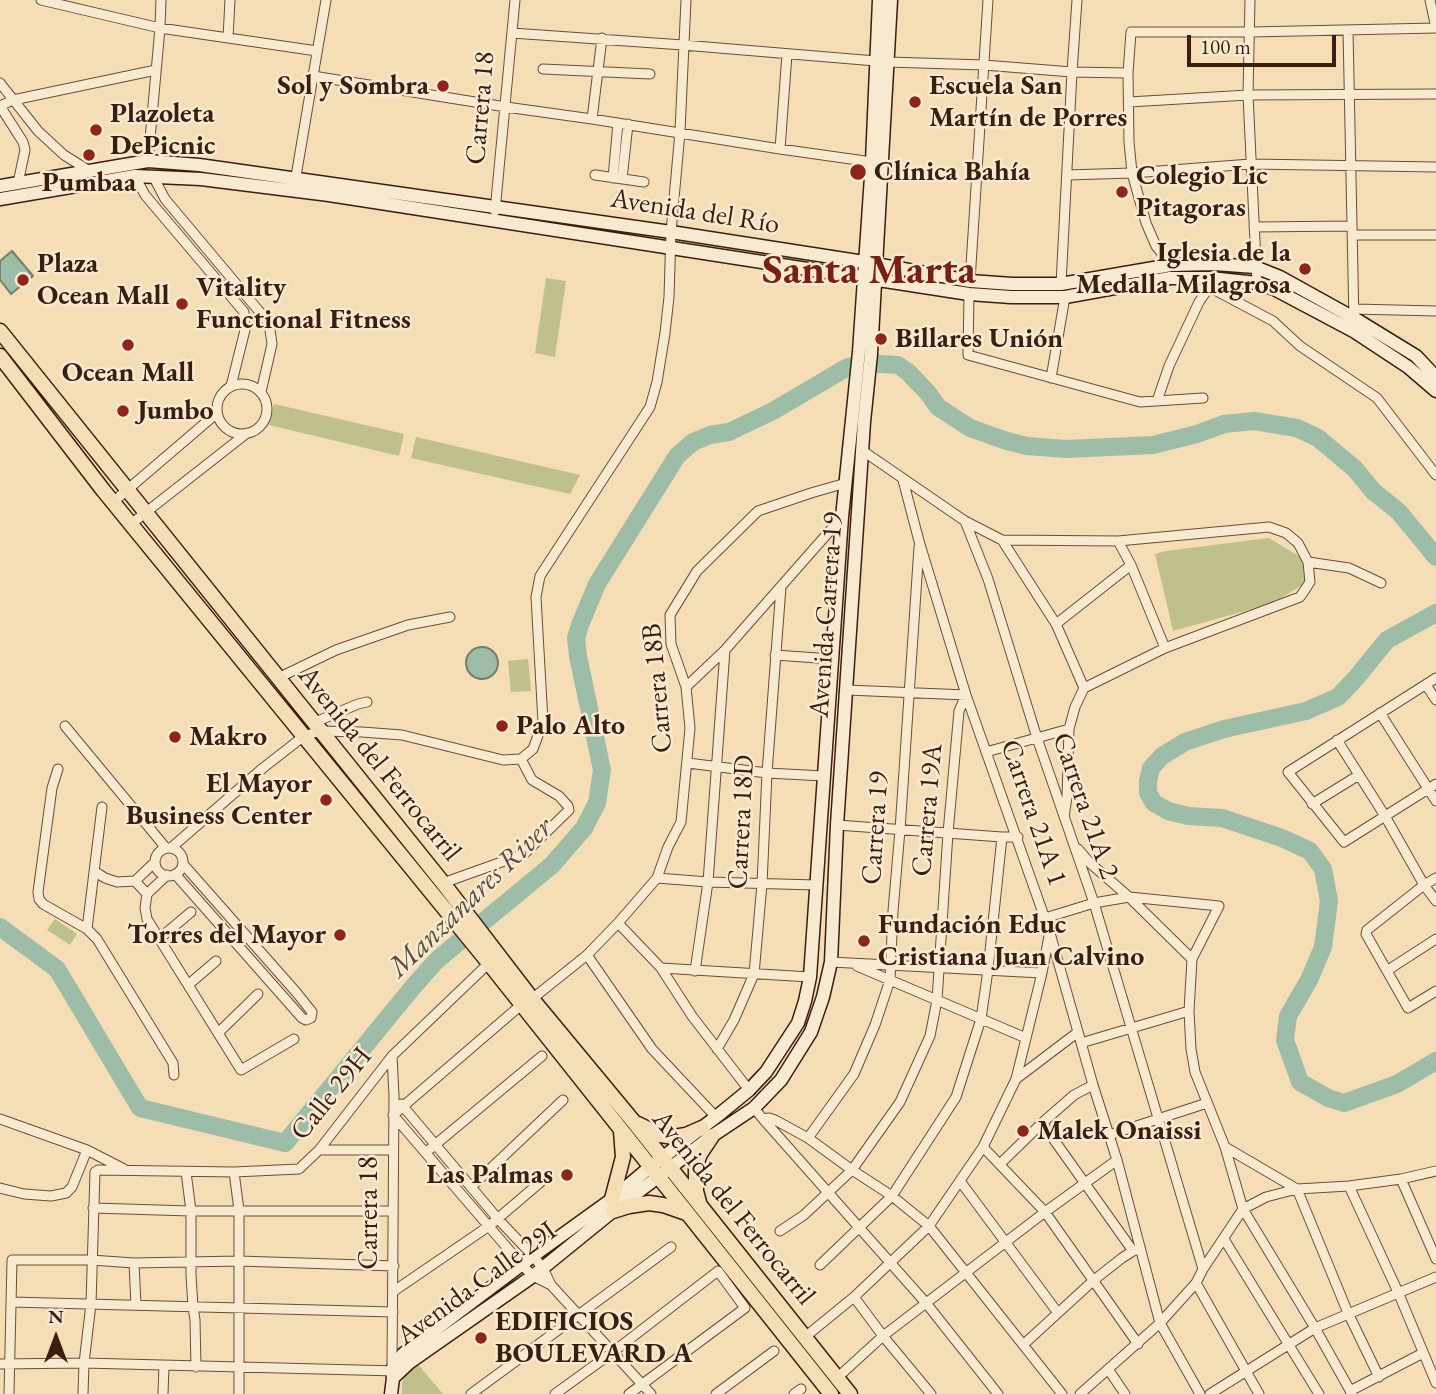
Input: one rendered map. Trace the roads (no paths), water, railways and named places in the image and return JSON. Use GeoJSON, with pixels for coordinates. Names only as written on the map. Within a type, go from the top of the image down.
{"type":"FeatureCollection","features":[{"type":"Feature","properties":{"kind":"main road","name":"Avenida Carrera 19"},"geometry":{"type":"LineString","coordinates":[[707,1132],[716,1117],[766,1072],[798,1023],[810,977],[842,517],[858,422],[865,353],[882,62],[880,0]]}},
{"type":"Feature","properties":{"kind":"main road","name":"Avenida Carrera 19"},"geometry":{"type":"LineString","coordinates":[[870,271],[872,162],[891,0]]}},
{"type":"Feature","properties":{"kind":"main road","name":"Avenida del Río"},"geometry":{"type":"LineString","coordinates":[[0,186],[148,161],[199,164],[295,184],[329,195],[671,232],[1011,297],[1170,278],[1212,283],[1256,283],[1274,289],[1355,332],[1408,367],[1436,391]]}},
{"type":"Feature","properties":{"kind":"main road","name":"Avenida del Río"},"geometry":{"type":"LineString","coordinates":[[0,199],[135,176],[295,184]]}},
{"type":"Feature","properties":{"kind":"main road","name":"Avenida del Río"},"geometry":{"type":"LineString","coordinates":[[495,213],[671,247],[870,271]]}},
{"type":"Feature","properties":{"kind":"main road","name":"Avenida del Río"},"geometry":{"type":"LineString","coordinates":[[1063,291],[1171,265],[1255,267],[1354,314],[1416,356],[1436,377]]}},
{"type":"Feature","properties":{"kind":"main road","name":"Avenida del Ferrocarril"},"geometry":{"type":"LineString","coordinates":[[0,331],[446,886],[489,958]]}},
{"type":"Feature","properties":{"kind":"main road","name":"Avenida del Ferrocarril"},"geometry":{"type":"LineString","coordinates":[[0,356],[113,502],[435,899],[633,1121],[667,1164],[694,1210],[831,1394]]}},
{"type":"Feature","properties":{"kind":"main road","name":"Avenida Carrera 19"},"geometry":{"type":"LineString","coordinates":[[667,1164],[707,1132],[754,1108],[781,1080],[811,1032],[823,997],[831,962],[837,825],[863,452],[858,422]]}},
{"type":"Feature","properties":{"kind":"main road","name":"Avenida del Ferrocarril"},"geometry":{"type":"LineString","coordinates":[[526,1002],[654,1173],[694,1210],[850,1394]]}},
{"type":"Feature","properties":{"kind":"main road"},"geometry":{"type":"LineString","coordinates":[[621,1131],[623,1157],[613,1205],[649,1203],[694,1210],[696,1165],[707,1132],[674,1137],[660,1135],[633,1121]]}},
{"type":"Feature","properties":{"kind":"main road","name":"Avenida Calle 29I"},"geometry":{"type":"LineString","coordinates":[[395,1373],[538,1272],[613,1205],[667,1164]]}},
{"type":"Feature","properties":{"kind":"main road","name":"Avenida Calle 29I"},"geometry":{"type":"LineString","coordinates":[[395,1373],[403,1354],[533,1256],[613,1205]]}},
{"type":"Feature","properties":{"kind":"main road","name":"Carrera 18"},"geometry":{"type":"LineString","coordinates":[[391,1394],[395,1373]]}},
{"type":"Feature","properties":{"kind":"street"},"geometry":{"type":"LineString","coordinates":[[41,0],[160,27],[317,51]]}},
{"type":"Feature","properties":{"kind":"street"},"geometry":{"type":"LineString","coordinates":[[148,161],[161,0]]}},
{"type":"Feature","properties":{"kind":"street"},"geometry":{"type":"LineString","coordinates":[[228,38],[230,0]]}},
{"type":"Feature","properties":{"kind":"street"},"geometry":{"type":"LineString","coordinates":[[295,184],[326,0]]}},
{"type":"Feature","properties":{"kind":"street","name":"Carrera 18"},"geometry":{"type":"LineString","coordinates":[[495,213],[515,0]]}},
{"type":"Feature","properties":{"kind":"street"},"geometry":{"type":"LineString","coordinates":[[317,727],[402,736],[503,760],[521,759],[533,749],[543,722],[536,597],[540,576],[650,407],[657,382],[669,297],[671,232],[680,132],[685,0]]}},
{"type":"Feature","properties":{"kind":"street"},"geometry":{"type":"LineString","coordinates":[[988,0],[968,355],[1140,402],[1203,398]]}},
{"type":"Feature","properties":{"kind":"street"},"geometry":{"type":"LineString","coordinates":[[1051,378],[1063,291],[1077,0]]}},
{"type":"Feature","properties":{"kind":"street"},"geometry":{"type":"LineString","coordinates":[[1250,0],[1248,95],[1256,283]]}},
{"type":"Feature","properties":{"kind":"street"},"geometry":{"type":"LineString","coordinates":[[1171,265],[1156,246],[1146,223],[1132,173],[1128,73],[1131,32],[1436,29],[1430,0]]}},
{"type":"Feature","properties":{"kind":"street"},"geometry":{"type":"LineString","coordinates":[[1348,30],[1355,332]]}},
{"type":"Feature","properties":{"kind":"street"},"geometry":{"type":"LineString","coordinates":[[512,33],[882,62],[1128,73]]}},
{"type":"Feature","properties":{"kind":"street"},"geometry":{"type":"LineString","coordinates":[[592,119],[602,38]]}},
{"type":"Feature","properties":{"kind":"street"},"geometry":{"type":"LineString","coordinates":[[780,149],[787,54]]}},
{"type":"Feature","properties":{"kind":"street"},"geometry":{"type":"LineString","coordinates":[[543,69],[650,74]]}},
{"type":"Feature","properties":{"kind":"street"},"geometry":{"type":"LineString","coordinates":[[18,183],[25,150],[22,137],[0,106],[13,100],[156,70]]}},
{"type":"Feature","properties":{"kind":"street"},"geometry":{"type":"LineString","coordinates":[[313,76],[872,162]]}},
{"type":"Feature","properties":{"kind":"street"},"geometry":{"type":"LineString","coordinates":[[0,83],[38,131],[64,155],[89,170]]}},
{"type":"Feature","properties":{"kind":"street"},"geometry":{"type":"LineString","coordinates":[[1129,102],[1248,95],[1436,94]]}},
{"type":"Feature","properties":{"kind":"street"},"geometry":{"type":"LineString","coordinates":[[617,178],[623,123]]}},
{"type":"Feature","properties":{"kind":"street"},"geometry":{"type":"LineString","coordinates":[[1068,175],[1251,164],[1436,167]]}},
{"type":"Feature","properties":{"kind":"street"},"geometry":{"type":"LineString","coordinates":[[595,175],[644,182]]}},
{"type":"Feature","properties":{"kind":"street"},"geometry":{"type":"LineString","coordinates":[[135,176],[145,195],[244,312],[245,330],[231,386]]}},
{"type":"Feature","properties":{"kind":"street"},"geometry":{"type":"LineString","coordinates":[[153,176],[165,199],[269,323],[272,344],[261,392]]}},
{"type":"Feature","properties":{"kind":"street"},"geometry":{"type":"LineString","coordinates":[[1254,227],[1436,235]]}},
{"type":"Feature","properties":{"kind":"street"},"geometry":{"type":"LineString","coordinates":[[1157,401],[1169,366],[1199,302],[1212,283],[1273,321],[1300,346],[1377,398],[1436,475]]}},
{"type":"Feature","properties":{"kind":"street"},"geometry":{"type":"LineString","coordinates":[[1354,314],[1436,311]]}},
{"type":"Feature","properties":{"kind":"street"},"geometry":{"type":"LineString","coordinates":[[247,384],[261,392],[267,404],[266,418],[257,429],[239,434],[224,427],[217,413],[220,397],[225,391],[231,386],[247,384]]}},
{"type":"Feature","properties":{"kind":"street"},"geometry":{"type":"LineString","coordinates":[[113,502],[217,413]]}},
{"type":"Feature","properties":{"kind":"street"},"geometry":{"type":"LineString","coordinates":[[131,524],[247,433]]}},
{"type":"Feature","properties":{"kind":"street"},"geometry":{"type":"LineString","coordinates":[[863,452],[965,521],[1002,540],[1118,541],[1269,527],[1286,533],[1298,543],[1308,562],[1310,582],[1300,597],[1165,648],[1084,688],[1069,729],[1068,797],[1064,817]]}},
{"type":"Feature","properties":{"kind":"street","name":"Carrera 21A 1"},"geometry":{"type":"LineString","coordinates":[[903,480],[966,695],[1050,933],[1093,1086],[1110,1135],[1137,1250],[1160,1323],[1200,1394]]}},
{"type":"Feature","properties":{"kind":"street","name":"Carrera 18B"},"geometry":{"type":"LineString","coordinates":[[393,1115],[526,1002],[587,956],[657,878],[668,847],[681,822],[690,728],[686,687],[671,644],[670,615],[696,571],[758,511],[846,483]]}},
{"type":"Feature","properties":{"kind":"street"},"geometry":{"type":"LineString","coordinates":[[686,687],[725,650],[842,517]]}},
{"type":"Feature","properties":{"kind":"street","name":"Carrera 21A 2"},"geometry":{"type":"LineString","coordinates":[[965,521],[988,579],[1037,738],[1094,903],[1203,1269]]}},
{"type":"Feature","properties":{"kind":"street"},"geometry":{"type":"LineString","coordinates":[[1002,540],[1056,624],[1084,688]]}},
{"type":"Feature","properties":{"kind":"street","name":"Carrera 19"},"geometry":{"type":"LineString","coordinates":[[808,1139],[854,1074],[875,1025],[890,979],[919,541]]}},
{"type":"Feature","properties":{"kind":"street"},"geometry":{"type":"LineString","coordinates":[[1118,541],[1131,565],[1165,648]]}},
{"type":"Feature","properties":{"kind":"street"},"geometry":{"type":"LineString","coordinates":[[1308,562],[1349,568],[1381,583]]}},
{"type":"Feature","properties":{"kind":"street"},"geometry":{"type":"LineString","coordinates":[[1056,624],[1131,565]]}},
{"type":"Feature","properties":{"kind":"street","name":"Carrera 18D"},"geometry":{"type":"LineString","coordinates":[[717,1049],[734,1020],[754,974],[781,587]]}},
{"type":"Feature","properties":{"kind":"street"},"geometry":{"type":"LineString","coordinates":[[278,678],[336,650],[408,625],[450,617]]}},
{"type":"Feature","properties":{"kind":"street"},"geometry":{"type":"LineString","coordinates":[[695,971],[708,882],[725,650]]}},
{"type":"Feature","properties":{"kind":"street"},"geometry":{"type":"LineString","coordinates":[[775,655],[832,659]]}},
{"type":"Feature","properties":{"kind":"street"},"geometry":{"type":"LineString","coordinates":[[1432,786],[1344,842],[1288,772],[1436,678]]}},
{"type":"Feature","properties":{"kind":"street"},"geometry":{"type":"LineString","coordinates":[[1426,685],[1436,700]]}},
{"type":"Feature","properties":{"kind":"street"},"geometry":{"type":"LineString","coordinates":[[847,690],[966,695]]}},
{"type":"Feature","properties":{"kind":"street","name":"Carrera 19A"},"geometry":{"type":"LineString","coordinates":[[780,1231],[804,1215],[852,1170],[900,1102],[930,1036],[937,1000],[959,711],[966,695]]}},
{"type":"Feature","properties":{"kind":"street"},"geometry":{"type":"LineString","coordinates":[[94,871],[117,883],[135,881],[155,862],[158,853],[168,848],[304,736],[358,704],[367,702]]}},
{"type":"Feature","properties":{"kind":"street"},"geometry":{"type":"LineString","coordinates":[[1380,713],[1432,786],[1436,801]]}},
{"type":"Feature","properties":{"kind":"street"},"geometry":{"type":"LineString","coordinates":[[65,726],[168,848],[179,851],[183,859],[179,872],[147,894],[147,919],[241,1070],[294,1039]]}},
{"type":"Feature","properties":{"kind":"street"},"geometry":{"type":"LineString","coordinates":[[986,752],[1069,729]]}},
{"type":"Feature","properties":{"kind":"street"},"geometry":{"type":"LineString","coordinates":[[1337,740],[1436,901]]}},
{"type":"Feature","properties":{"kind":"street"},"geometry":{"type":"LineString","coordinates":[[446,886],[524,854],[569,810],[559,796],[532,780],[521,759]]}},
{"type":"Feature","properties":{"kind":"street"},"geometry":{"type":"LineString","coordinates":[[688,763],[767,773],[824,776]]}},
{"type":"Feature","properties":{"kind":"street"},"geometry":{"type":"LineString","coordinates":[[58,769],[52,788],[38,892],[43,904],[87,929],[101,944],[173,1063],[174,1075]]}},
{"type":"Feature","properties":{"kind":"street"},"geometry":{"type":"LineString","coordinates":[[1312,804],[1359,775]]}},
{"type":"Feature","properties":{"kind":"street"},"geometry":{"type":"LineString","coordinates":[[87,929],[102,807]]}},
{"type":"Feature","properties":{"kind":"street"},"geometry":{"type":"LineString","coordinates":[[837,825],[1017,837]]}},
{"type":"Feature","properties":{"kind":"street"},"geometry":{"type":"LineString","coordinates":[[1070,836],[1090,863],[1192,959]]}},
{"type":"Feature","properties":{"kind":"street"},"geometry":{"type":"LineString","coordinates":[[820,1265],[892,1196],[956,1097],[981,1019],[1002,837]]}},
{"type":"Feature","properties":{"kind":"street"},"geometry":{"type":"LineString","coordinates":[[155,862],[159,871],[171,875],[302,1018],[311,1018],[312,1012],[296,992],[183,864]]}},
{"type":"Feature","properties":{"kind":"street"},"geometry":{"type":"LineString","coordinates":[[657,878],[816,886]]}},
{"type":"Feature","properties":{"kind":"street"},"geometry":{"type":"LineString","coordinates":[[1436,878],[1367,930],[1366,934],[1408,1007],[1436,991]]}},
{"type":"Feature","properties":{"kind":"street"},"geometry":{"type":"LineString","coordinates":[[135,881],[147,894]]}},
{"type":"Feature","properties":{"kind":"street"},"geometry":{"type":"LineString","coordinates":[[1045,918],[1094,903],[1129,897],[1219,906],[1192,959],[1189,1011],[1191,1049],[1195,1072],[1225,1147],[1243,1209],[1351,1393],[1423,1353]]}},
{"type":"Feature","properties":{"kind":"street"},"geometry":{"type":"LineString","coordinates":[[159,939],[191,912]]}},
{"type":"Feature","properties":{"kind":"street"},"geometry":{"type":"LineString","coordinates":[[618,923],[661,968],[692,1016],[749,1090]]}},
{"type":"Feature","properties":{"kind":"street"},"geometry":{"type":"LineString","coordinates":[[804,1337],[854,1297],[929,1226],[983,1147],[1016,1079],[1050,933]]}},
{"type":"Feature","properties":{"kind":"street"},"geometry":{"type":"LineString","coordinates":[[1388,970],[1436,939]]}},
{"type":"Feature","properties":{"kind":"street"},"geometry":{"type":"LineString","coordinates":[[587,956],[652,1049],[716,1117]]}},
{"type":"Feature","properties":{"kind":"street","name":"Calle 29H"},"geometry":{"type":"LineString","coordinates":[[93,1208],[95,1172],[98,1170],[234,1172],[299,1169],[319,1150],[392,1056],[489,958]]}},
{"type":"Feature","properties":{"kind":"street"},"geometry":{"type":"LineString","coordinates":[[188,985],[216,961]]}},
{"type":"Feature","properties":{"kind":"street"},"geometry":{"type":"LineString","coordinates":[[831,962],[1042,973]]}},
{"type":"Feature","properties":{"kind":"street"},"geometry":{"type":"LineString","coordinates":[[850,963],[1026,1038]]}},
{"type":"Feature","properties":{"kind":"street"},"geometry":{"type":"LineString","coordinates":[[661,968],[810,977]]}},
{"type":"Feature","properties":{"kind":"street"},"geometry":{"type":"LineString","coordinates":[[218,1033],[258,994]]}},
{"type":"Feature","properties":{"kind":"street"},"geometry":{"type":"LineString","coordinates":[[1081,1043],[1189,1011]]}},
{"type":"Feature","properties":{"kind":"street"},"geometry":{"type":"LineString","coordinates":[[1016,1079],[1078,1032]]}},
{"type":"Feature","properties":{"kind":"street","name":"Carrera 18"},"geometry":{"type":"LineString","coordinates":[[392,1056],[395,1373]]}},
{"type":"Feature","properties":{"kind":"street"},"geometry":{"type":"LineString","coordinates":[[425,1153],[542,1056]]}},
{"type":"Feature","properties":{"kind":"street"},"geometry":{"type":"LineString","coordinates":[[1000,1164],[1074,1095],[1093,1086]]}},
{"type":"Feature","properties":{"kind":"street"},"geometry":{"type":"LineString","coordinates":[[394,1096],[498,1219],[533,1256],[538,1272]]}},
{"type":"Feature","properties":{"kind":"street"},"geometry":{"type":"LineString","coordinates":[[471,1187],[563,1100]]}},
{"type":"Feature","properties":{"kind":"street"},"geometry":{"type":"LineString","coordinates":[[1110,1135],[1207,1103]]}},
{"type":"Feature","properties":{"kind":"street"},"geometry":{"type":"LineString","coordinates":[[754,1108],[926,1303],[998,1394]]}},
{"type":"Feature","properties":{"kind":"street"},"geometry":{"type":"LineString","coordinates":[[393,1115],[522,1265],[538,1272],[651,1394]]}},
{"type":"Feature","properties":{"kind":"street"},"geometry":{"type":"LineString","coordinates":[[0,1119],[87,1150],[125,1170]]}},
{"type":"Feature","properties":{"kind":"street"},"geometry":{"type":"LineString","coordinates":[[762,1119],[775,1120],[808,1139],[892,1196],[929,1226],[1062,1394]]}},
{"type":"Feature","properties":{"kind":"street"},"geometry":{"type":"LineString","coordinates":[[1023,1345],[1094,1280],[1137,1250],[1042,1124]]}},
{"type":"Feature","properties":{"kind":"street"},"geometry":{"type":"LineString","coordinates":[[983,1147],[1045,1212],[1138,1344]]}},
{"type":"Feature","properties":{"kind":"street"},"geometry":{"type":"LineString","coordinates":[[1225,1147],[1297,1189],[1348,1313],[1379,1377]]}},
{"type":"Feature","properties":{"kind":"street"},"geometry":{"type":"LineString","coordinates":[[0,1188],[24,1195],[51,1196],[66,1193],[72,1187],[87,1150]]}},
{"type":"Feature","properties":{"kind":"street"},"geometry":{"type":"LineString","coordinates":[[319,1150],[393,1150]]}},
{"type":"Feature","properties":{"kind":"street"},"geometry":{"type":"LineString","coordinates":[[837,1378],[883,1336],[966,1271],[1117,1160]]}},
{"type":"Feature","properties":{"kind":"street"},"geometry":{"type":"LineString","coordinates":[[1080,1394],[1160,1323],[1196,1283],[1243,1209],[1266,1197],[1297,1189],[1401,1180],[1436,1171]]}},
{"type":"Feature","properties":{"kind":"street"},"geometry":{"type":"LineString","coordinates":[[186,1172],[191,1211],[196,1367]]}},
{"type":"Feature","properties":{"kind":"street"},"geometry":{"type":"LineString","coordinates":[[234,1172],[239,1210],[239,1394]]}},
{"type":"Feature","properties":{"kind":"street"},"geometry":{"type":"LineString","coordinates":[[394,1291],[489,1226],[543,1180]]}},
{"type":"Feature","properties":{"kind":"street"},"geometry":{"type":"LineString","coordinates":[[1401,1180],[1436,1259]]}},
{"type":"Feature","properties":{"kind":"street"},"geometry":{"type":"LineString","coordinates":[[960,1181],[1058,1313]]}},
{"type":"Feature","properties":{"kind":"street"},"geometry":{"type":"LineString","coordinates":[[1349,1186],[1435,1380]]}},
{"type":"Feature","properties":{"kind":"street"},"geometry":{"type":"LineString","coordinates":[[83,1394],[91,1304],[93,1208],[393,1211]]}},
{"type":"Feature","properties":{"kind":"street"},"geometry":{"type":"LineString","coordinates":[[1224,1239],[1319,1394]]}},
{"type":"Feature","properties":{"kind":"street"},"geometry":{"type":"LineString","coordinates":[[471,1394],[671,1247]]}},
{"type":"Feature","properties":{"kind":"street"},"geometry":{"type":"LineString","coordinates":[[9,1394],[5,1364],[12,1260],[134,1263],[239,1261],[394,1266]]}},
{"type":"Feature","properties":{"kind":"street"},"geometry":{"type":"LineString","coordinates":[[134,1263],[136,1305]]}},
{"type":"Feature","properties":{"kind":"street"},"geometry":{"type":"LineString","coordinates":[[555,1394],[718,1271],[745,1308],[629,1394]]}},
{"type":"Feature","properties":{"kind":"street"},"geometry":{"type":"LineString","coordinates":[[1210,1394],[1315,1328],[1436,1277]]}},
{"type":"Feature","properties":{"kind":"street"},"geometry":{"type":"LineString","coordinates":[[1196,1283],[1259,1394]]}},
{"type":"Feature","properties":{"kind":"street"},"geometry":{"type":"LineString","coordinates":[[854,1297],[931,1394]]}},
{"type":"Feature","properties":{"kind":"street"},"geometry":{"type":"LineString","coordinates":[[11,1302],[393,1312]]}},
{"type":"Feature","properties":{"kind":"street"},"geometry":{"type":"LineString","coordinates":[[716,1394],[774,1351]]}},
{"type":"Feature","properties":{"kind":"street"},"geometry":{"type":"LineString","coordinates":[[5,1364],[85,1363],[395,1373]]}},
{"type":"Feature","properties":{"kind":"street"},"geometry":{"type":"LineString","coordinates":[[163,1394],[164,1366]]}},
{"type":"Feature","properties":{"kind":"street"},"geometry":{"type":"LineString","coordinates":[[1108,1369],[1125,1394]]}},
{"type":"Feature","properties":{"kind":"waterway","name":"Manzanares River"},"geometry":{"type":"LineString","coordinates":[[0,927],[57,969],[140,1108],[285,1143],[437,960],[552,865],[584,828],[597,803],[602,770],[576,638],[597,584],[677,456],[693,442],[710,435],[729,432],[773,411],[846,368],[863,363],[898,365],[908,372],[938,407],[970,428],[1027,446],[1066,449],[1153,445],[1224,424],[1254,421],[1297,428],[1318,438],[1355,469],[1373,491],[1399,512],[1436,557]]}},
{"type":"Feature","properties":{"kind":"waterway","name":"Manzanares River"},"geometry":{"type":"LineString","coordinates":[[1436,613],[1387,640],[1338,697],[1306,711],[1224,729],[1185,742],[1162,756],[1151,768],[1148,781],[1148,793],[1154,803],[1168,811],[1188,816],[1222,818],[1282,838],[1310,851],[1323,869],[1329,901],[1323,947],[1309,980],[1288,1016],[1285,1040],[1300,1082],[1328,1098],[1344,1103],[1397,1084],[1436,1061]]}},
{"type":"Feature","properties":{"kind":"place","name":"Sol y Sombra"},"geometry":{"type":"Point","coordinates":[443,86]}},
{"type":"Feature","properties":{"kind":"place","name":"Escuela San Martín de Porres"},"geometry":{"type":"Point","coordinates":[915,102]}},
{"type":"Feature","properties":{"kind":"place","name":"Plazoleta DePicnic"},"geometry":{"type":"Point","coordinates":[96,130]}},
{"type":"Feature","properties":{"kind":"place","name":"Pumbaa"},"geometry":{"type":"Point","coordinates":[89,155]}},
{"type":"Feature","properties":{"kind":"place","name":"Clínica Bahía"},"geometry":{"type":"Point","coordinates":[858,172]}},
{"type":"Feature","properties":{"kind":"place","name":"Colegio Lic Pitagoras"},"geometry":{"type":"Point","coordinates":[1122,192]}},
{"type":"Feature","properties":{"kind":"place","name":"Iglesia de la Medalla Milagrosa"},"geometry":{"type":"Point","coordinates":[1305,269]}},
{"type":"Feature","properties":{"kind":"place","name":"Plaza Ocean Mall"},"geometry":{"type":"Point","coordinates":[23,280]}},
{"type":"Feature","properties":{"kind":"place","name":"Vitality Functional Fitness"},"geometry":{"type":"Point","coordinates":[182,304]}},
{"type":"Feature","properties":{"kind":"place","name":"Billares Unión"},"geometry":{"type":"Point","coordinates":[881,339]}},
{"type":"Feature","properties":{"kind":"place","name":"Ocean Mall"},"geometry":{"type":"Point","coordinates":[128,345]}},
{"type":"Feature","properties":{"kind":"place","name":"Jumbo"},"geometry":{"type":"Point","coordinates":[123,411]}},
{"type":"Feature","properties":{"kind":"place","name":"Palo Alto"},"geometry":{"type":"Point","coordinates":[502,726]}},
{"type":"Feature","properties":{"kind":"place","name":"Makro"},"geometry":{"type":"Point","coordinates":[175,737]}},
{"type":"Feature","properties":{"kind":"place","name":"El Mayor Business Center"},"geometry":{"type":"Point","coordinates":[326,800]}},
{"type":"Feature","properties":{"kind":"place","name":"Torres del Mayor"},"geometry":{"type":"Point","coordinates":[340,935]}},
{"type":"Feature","properties":{"kind":"place","name":"Fundación Educ Cristiana Juan Calvino"},"geometry":{"type":"Point","coordinates":[864,941]}},
{"type":"Feature","properties":{"kind":"place","name":"Malek Onaissi"},"geometry":{"type":"Point","coordinates":[1023,1131]}},
{"type":"Feature","properties":{"kind":"place","name":"Las Palmas"},"geometry":{"type":"Point","coordinates":[567,1175]}},
{"type":"Feature","properties":{"kind":"place","name":"EDIFICIOS BOULEVARD A"},"geometry":{"type":"Point","coordinates":[481,1338]}},
{"type":"Feature","properties":{"kind":"district","name":"Santa Marta"},"geometry":{"type":"Point","coordinates":[869,272]}}]}
